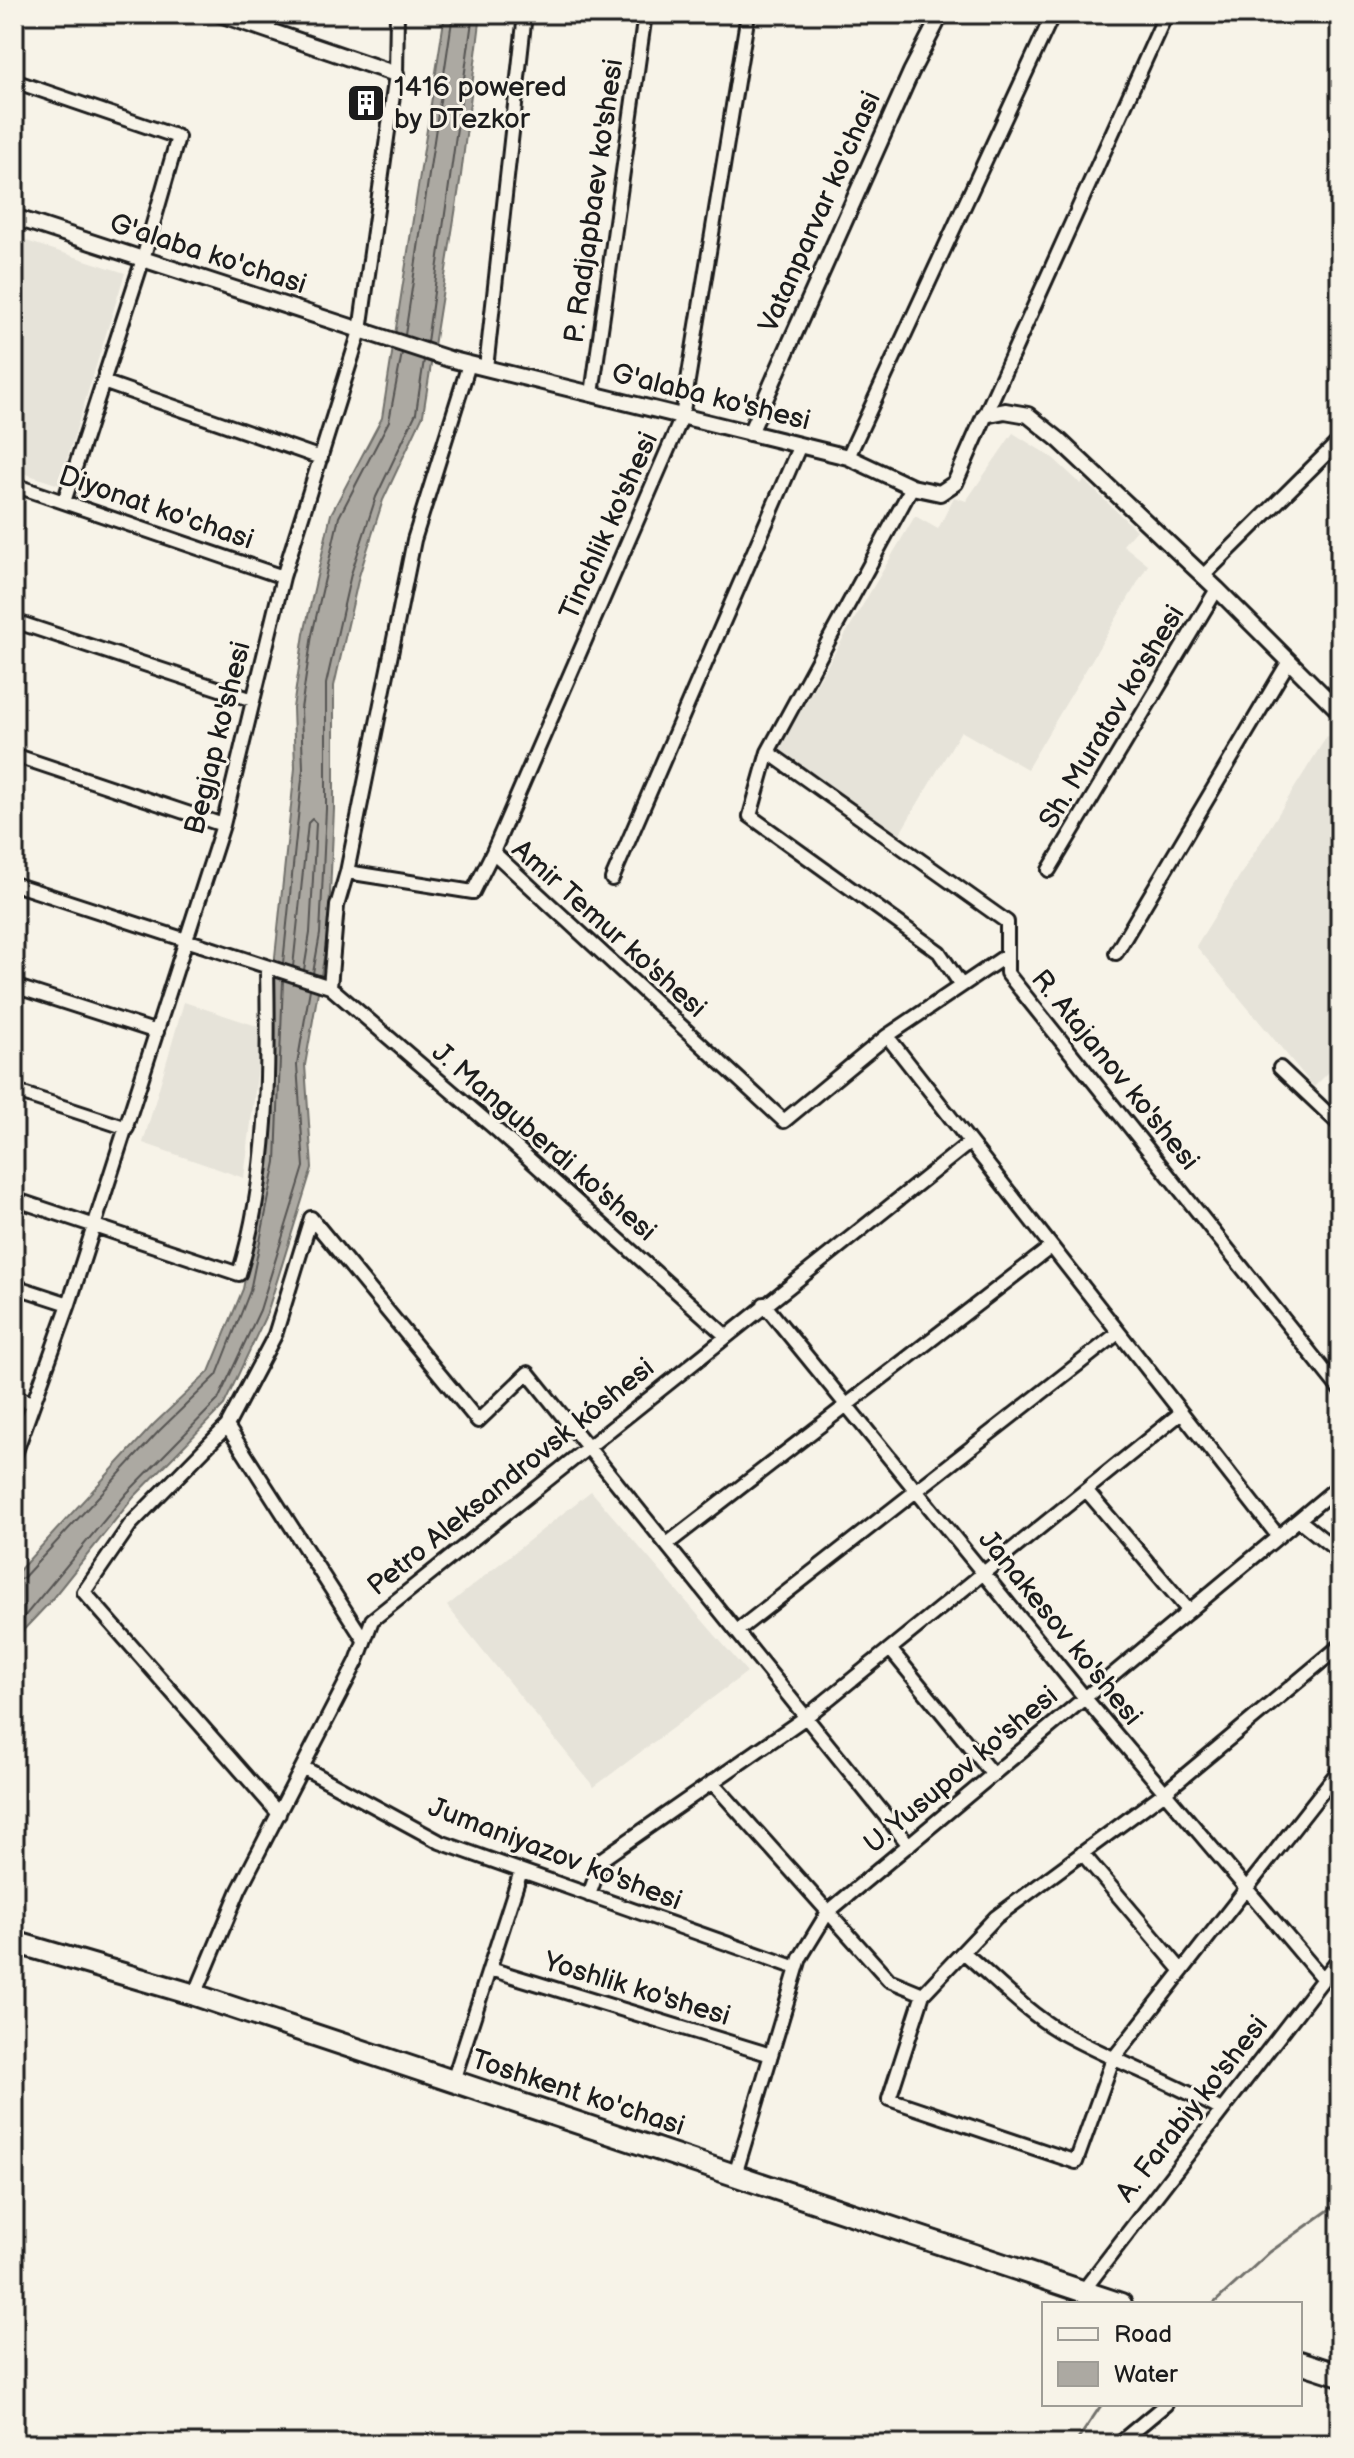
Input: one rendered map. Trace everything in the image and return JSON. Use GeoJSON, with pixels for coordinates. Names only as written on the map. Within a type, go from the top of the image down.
{"type":"FeatureCollection","features":[{"type":"Feature","properties":{"kind":"highway","name":"Toshkent ko'chasi"},"geometry":{"type":"LineString","coordinates":[[14,1942],[195,1995],[1115,2302]]}},
{"type":"Feature","properties":{"kind":"highway"},"geometry":{"type":"LineString","coordinates":[[1302,2363],[1340,2375]]}},
{"type":"Feature","properties":{"kind":"street"},"geometry":{"type":"LineString","coordinates":[[220,14],[396,74]]}},
{"type":"Feature","properties":{"kind":"street","name":"Begjap ko'shesi"},"geometry":{"type":"LineString","coordinates":[[14,1457],[69,1304],[223,825],[283,577],[360,331],[396,74],[397,14]]}},
{"type":"Feature","properties":{"kind":"street"},"geometry":{"type":"LineString","coordinates":[[486,368],[525,14]]}},
{"type":"Feature","properties":{"kind":"street","name":"P. Radjapbaev ko'shesi"},"geometry":{"type":"LineString","coordinates":[[592,394],[645,14]]}},
{"type":"Feature","properties":{"kind":"street","name":"Tinchlik ko'shesi"},"geometry":{"type":"LineString","coordinates":[[493,852],[682,417],[748,14]]}},
{"type":"Feature","properties":{"kind":"street","name":"Vatanparvar ko'chasi"},"geometry":{"type":"LineString","coordinates":[[750,433],[911,72],[941,14]]}},
{"type":"Feature","properties":{"kind":"street"},"geometry":{"type":"LineString","coordinates":[[848,457],[1053,14]]}},
{"type":"Feature","properties":{"kind":"street"},"geometry":{"type":"LineString","coordinates":[[985,415],[1166,14]]}},
{"type":"Feature","properties":{"kind":"street"},"geometry":{"type":"LineString","coordinates":[[14,81],[178,137],[143,259],[64,502]]}},
{"type":"Feature","properties":{"kind":"street","name":"G'alaba ko'chasi"},"geometry":{"type":"LineString","coordinates":[[14,217],[449,359]]}},
{"type":"Feature","properties":{"kind":"street","name":"G'alaba ko'shesi"},"geometry":{"type":"LineString","coordinates":[[449,359],[848,457],[912,487],[940,493],[955,483],[985,415]]}},
{"type":"Feature","properties":{"kind":"street"},"geometry":{"type":"LineString","coordinates":[[14,884],[325,986],[335,918],[414,540],[469,364]]}},
{"type":"Feature","properties":{"kind":"street"},"geometry":{"type":"LineString","coordinates":[[103,382],[321,458]]}},
{"type":"Feature","properties":{"kind":"street"},"geometry":{"type":"LineString","coordinates":[[985,415],[1005,411],[1028,415],[1059,440],[1289,661],[1334,695],[1340,712]]}},
{"type":"Feature","properties":{"kind":"street"},"geometry":{"type":"LineString","coordinates":[[1203,576],[1340,440]]}},
{"type":"Feature","properties":{"kind":"street"},"geometry":{"type":"LineString","coordinates":[[612,879],[800,445]]}},
{"type":"Feature","properties":{"kind":"street","name":"Diyonat ko'chasi"},"geometry":{"type":"LineString","coordinates":[[14,485],[283,577]]}},
{"type":"Feature","properties":{"kind":"street"},"geometry":{"type":"LineString","coordinates":[[912,487],[768,752],[750,816],[939,952],[961,985]]}},
{"type":"Feature","properties":{"kind":"street","name":"Sh. Muratov ko'shesi"},"geometry":{"type":"LineString","coordinates":[[1049,870],[1217,589]]}},
{"type":"Feature","properties":{"kind":"street"},"geometry":{"type":"LineString","coordinates":[[14,621],[253,700]]}},
{"type":"Feature","properties":{"kind":"street"},"geometry":{"type":"LineString","coordinates":[[1116,953],[1289,661]]}},
{"type":"Feature","properties":{"kind":"street","name":"R. Atajanov ko'shesi"},"geometry":{"type":"LineString","coordinates":[[768,752],[1007,922],[1007,973],[1340,1390]]}},
{"type":"Feature","properties":{"kind":"street"},"geometry":{"type":"LineString","coordinates":[[14,755],[223,825]]}},
{"type":"Feature","properties":{"kind":"street","name":"Amir Temur ko'shesi"},"geometry":{"type":"LineString","coordinates":[[347,872],[473,892],[493,852],[784,1121],[887,1036]]}},
{"type":"Feature","properties":{"kind":"street"},"geometry":{"type":"LineString","coordinates":[[1007,955],[887,1036],[1278,1536]]}},
{"type":"Feature","properties":{"kind":"street"},"geometry":{"type":"LineString","coordinates":[[14,1199],[239,1274],[260,1172],[270,1045],[270,969]]}},
{"type":"Feature","properties":{"kind":"street"},"geometry":{"type":"LineString","coordinates":[[14,986],[157,1032]]}},
{"type":"Feature","properties":{"kind":"street","name":"J. Manguberdi ko'shesi"},"geometry":{"type":"LineString","coordinates":[[325,986],[499,1132],[725,1335]]}},
{"type":"Feature","properties":{"kind":"street"},"geometry":{"type":"LineString","coordinates":[[1280,1068],[1340,1125]]}},
{"type":"Feature","properties":{"kind":"street"},"geometry":{"type":"LineString","coordinates":[[14,1091],[127,1128]]}},
{"type":"Feature","properties":{"kind":"street","name":"Petro Aleksandrovsk kóshesi"},"geometry":{"type":"LineString","coordinates":[[195,1995],[239,1890],[304,1768],[372,1620],[969,1143]]}},
{"type":"Feature","properties":{"kind":"street"},"geometry":{"type":"LineString","coordinates":[[279,1814],[84,1592],[130,1525],[227,1426],[275,1335],[311,1218],[478,1421],[528,1373],[909,1845]]}},
{"type":"Feature","properties":{"kind":"street"},"geometry":{"type":"LineString","coordinates":[[667,1544],[1051,1247]]}},
{"type":"Feature","properties":{"kind":"street"},"geometry":{"type":"LineString","coordinates":[[14,1286],[69,1304]]}},
{"type":"Feature","properties":{"kind":"street","name":"Janakesov ko'shesi"},"geometry":{"type":"LineString","coordinates":[[764,1304],[1085,1698],[1323,1979]]}},
{"type":"Feature","properties":{"kind":"street"},"geometry":{"type":"LineString","coordinates":[[737,1631],[1118,1333]]}},
{"type":"Feature","properties":{"kind":"street"},"geometry":{"type":"LineString","coordinates":[[14,1397],[33,1403]]}},
{"type":"Feature","properties":{"kind":"street"},"geometry":{"type":"LineString","coordinates":[[589,1895],[602,1859],[806,1717],[1181,1413]]}},
{"type":"Feature","properties":{"kind":"street"},"geometry":{"type":"LineString","coordinates":[[227,1426],[364,1640]]}},
{"type":"Feature","properties":{"kind":"street","name":"U. Yusupov ko'shesi"},"geometry":{"type":"LineString","coordinates":[[735,2175],[797,1968],[828,1912],[1340,1485]]}},
{"type":"Feature","properties":{"kind":"street"},"geometry":{"type":"LineString","coordinates":[[1086,1490],[1189,1611]]}},
{"type":"Feature","properties":{"kind":"street"},"geometry":{"type":"LineString","coordinates":[[1299,1520],[1340,1553]]}},
{"type":"Feature","properties":{"kind":"street"},"geometry":{"type":"LineString","coordinates":[[1340,1646],[1165,1792],[996,1917],[923,1994],[889,2099],[1076,2162],[1113,2059],[1340,1769]]}},
{"type":"Feature","properties":{"kind":"street"},"geometry":{"type":"LineString","coordinates":[[890,1649],[993,1775]]}},
{"type":"Feature","properties":{"kind":"street","name":"Jumaniyazov ko'shesi"},"geometry":{"type":"LineString","coordinates":[[304,1768],[440,1842],[797,1968]]}},
{"type":"Feature","properties":{"kind":"street"},"geometry":{"type":"LineString","coordinates":[[712,1782],[889,1980],[923,1994]]}},
{"type":"Feature","properties":{"kind":"street"},"geometry":{"type":"LineString","coordinates":[[1082,1853],[1182,1971]]}},
{"type":"Feature","properties":{"kind":"street"},"geometry":{"type":"LineString","coordinates":[[453,2081],[521,1871]]}},
{"type":"Feature","properties":{"kind":"street"},"geometry":{"type":"LineString","coordinates":[[963,1952],[1056,2029],[1113,2059],[1183,2088],[1221,2110]]}},
{"type":"Feature","properties":{"kind":"street","name":"A. Farabiy ko'shesi"},"geometry":{"type":"LineString","coordinates":[[1083,2291],[1340,1957]]}},
{"type":"Feature","properties":{"kind":"street","name":"Yoshlik ko'shesi"},"geometry":{"type":"LineString","coordinates":[[490,1969],[771,2055]]}},
{"type":"Feature","properties":{"kind":"street"},"geometry":{"type":"LineString","coordinates":[[1118,2444],[1164,2406]]}},
{"type":"Feature","properties":{"kind":"shaded area"},"geometry":{"type":"Polygon","coordinates":[[[14,237],[125,273],[59,485],[14,470],[14,237]]]}},
{"type":"Feature","properties":{"kind":"shaded area"},"geometry":{"type":"Polygon","coordinates":[[[1013,433],[1053,458],[1081,484],[1084,480],[1136,530],[1123,545],[1148,565],[1027,769],[961,731],[899,835],[778,749],[915,516],[938,529],[954,497],[966,501],[1013,433]]]}},
{"type":"Feature","properties":{"kind":"shaded area"},"geometry":{"type":"Polygon","coordinates":[[[1327,736],[1340,747],[1340,1061],[1314,1087],[1196,946],[1327,736]]]}},
{"type":"Feature","properties":{"kind":"shaded area"},"geometry":{"type":"Polygon","coordinates":[[[184,1002],[263,1028],[244,1178],[143,1143],[184,1002]]]}},
{"type":"Feature","properties":{"kind":"shaded area"},"geometry":{"type":"Polygon","coordinates":[[[591,1491],[747,1672],[594,1787],[447,1606],[591,1491]]]}},
{"type":"Feature","properties":{"kind":"water"},"geometry":{"type":"Polygon","coordinates":[[[445,14],[481,14],[461,175],[423,415],[383,500],[359,576],[334,686],[334,809],[328,935],[305,1065],[312,1168],[267,1313],[224,1405],[133,1498],[48,1604],[14,1640],[14,1576],[154,1424],[209,1372],[243,1289],[268,1161],[275,957],[295,768],[293,708],[304,634],[331,514],[382,418],[445,14]]]}},
{"type":"Feature","properties":{"kind":"waterway"},"geometry":{"type":"LineString","coordinates":[[1215,2302],[1270,2252],[1340,2202]]}},
{"type":"Feature","properties":{"kind":"waterway"},"geometry":{"type":"LineString","coordinates":[[1075,2444],[1101,2406]]}},
{"type":"Feature","properties":{"kind":"place","name":"1416 powered by DTezkor"},"geometry":{"type":"Point","coordinates":[366,103]}}]}
